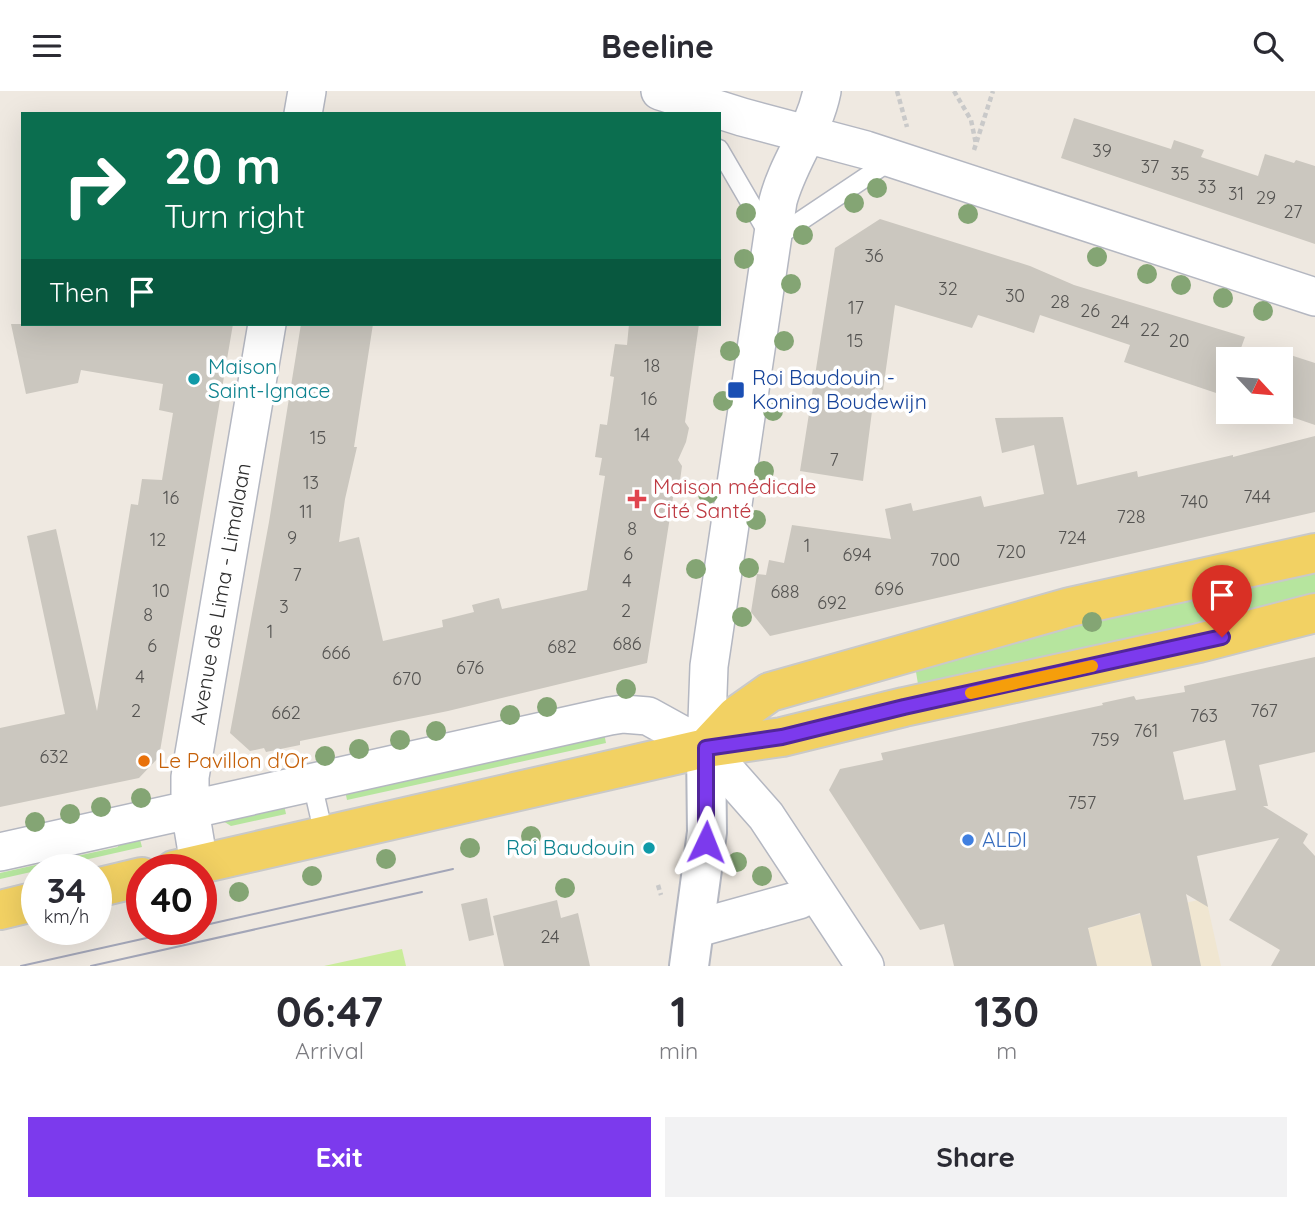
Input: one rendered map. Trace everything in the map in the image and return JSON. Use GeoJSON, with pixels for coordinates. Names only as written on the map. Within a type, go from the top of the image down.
{"type":"FeatureCollection","features":[{"type":"Feature","properties":{"kind":"main road"},"geometry":{"type":"LineString","coordinates":[[706,748],[736,716],[770,692],[1070,607],[1315,553]]}},
{"type":"Feature","properties":{"kind":"main road"},"geometry":{"type":"LineString","coordinates":[[217,860],[706,748],[782,737],[904,707],[1199,643],[1315,613]]}},
{"type":"Feature","properties":{"kind":"main road"},"geometry":{"type":"LineString","coordinates":[[895,655],[904,707]]}},
{"type":"Feature","properties":{"kind":"main road"},"geometry":{"type":"LineString","coordinates":[[0,910],[21,905]]}},
{"type":"Feature","properties":{"kind":"street"},"geometry":{"type":"LineString","coordinates":[[303,112],[307,91]]}},
{"type":"Feature","properties":{"kind":"street"},"geometry":{"type":"LineString","coordinates":[[692,948],[707,832],[709,666],[772,240],[782,187],[808,134],[822,91]]}},
{"type":"Feature","properties":{"kind":"street"},"geometry":{"type":"LineString","coordinates":[[697,101],[808,134],[900,144],[1315,297]]}},
{"type":"Feature","properties":{"kind":"street","name":"Avenue de Lima - Limalaan"},"geometry":{"type":"LineString","coordinates":[[187,854],[190,777],[267,326]]}},
{"type":"Feature","properties":{"kind":"street"},"geometry":{"type":"LineString","coordinates":[[0,852],[623,714],[638,714],[656,719],[706,748],[766,817],[865,966]]}},
{"type":"Feature","properties":{"kind":"street"},"geometry":{"type":"LineString","coordinates":[[692,948],[815,891]]}},
{"type":"Feature","properties":{"kind":"lane"},"geometry":{"type":"LineString","coordinates":[[721,152],[772,240],[900,144]]}},
{"type":"Feature","properties":{"kind":"lane"},"geometry":{"type":"LineString","coordinates":[[312,783],[324,835]]}},
{"type":"Feature","properties":{"kind":"path"},"geometry":{"type":"LineString","coordinates":[[897,91],[900,144]]}},
{"type":"Feature","properties":{"kind":"path"},"geometry":{"type":"LineString","coordinates":[[954,91],[971,120],[976,145]]}},
{"type":"Feature","properties":{"kind":"path"},"geometry":{"type":"LineString","coordinates":[[970,160],[993,91]]}},
{"type":"Feature","properties":{"kind":"path"},"geometry":{"type":"LineString","coordinates":[[658,885],[661,895]]}},
{"type":"Feature","properties":{"kind":"shaded area"},"geometry":{"type":"Polygon","coordinates":[[[1206,898],[1221,966],[1030,966],[1093,926],[1206,898]]]}},
{"type":"Feature","properties":{"kind":"green space"},"geometry":{"type":"Polygon","coordinates":[[[1315,562],[1315,605],[924,689],[918,684],[915,666],[1315,562]]]}},
{"type":"Feature","properties":{"kind":"green space"},"geometry":{"type":"Polygon","coordinates":[[[603,728],[606,743],[347,800],[344,786],[432,775],[563,746],[603,728]]]}},
{"type":"Feature","properties":{"kind":"green space"},"geometry":{"type":"Polygon","coordinates":[[[283,800],[286,814],[231,826],[223,821],[283,800]]]}},
{"type":"Feature","properties":{"kind":"green space"},"geometry":{"type":"Polygon","coordinates":[[[138,832],[142,847],[111,854],[86,854],[118,847],[116,837],[138,832]]]}},
{"type":"Feature","properties":{"kind":"green space"},"geometry":{"type":"Polygon","coordinates":[[[21,868],[21,874],[0,879],[0,873],[21,868]]]}},
{"type":"Feature","properties":{"kind":"green space"},"geometry":{"type":"Polygon","coordinates":[[[402,949],[406,966],[324,966],[402,949]]]}},
{"type":"Feature","properties":{"kind":"building"},"geometry":{"type":"Polygon","coordinates":[[[1074,118],[1171,149],[1174,140],[1204,150],[1201,157],[1258,176],[1265,154],[1315,166],[1315,244],[1061,158],[1074,118]]]}},
{"type":"Feature","properties":{"kind":"building"},"geometry":{"type":"Polygon","coordinates":[[[880,219],[1030,266],[1074,285],[1245,337],[1241,347],[1216,347],[1216,393],[1124,362],[1130,345],[1040,315],[1034,333],[978,315],[972,328],[895,305],[883,390],[875,388],[863,481],[800,471],[835,248],[880,219]]]}},
{"type":"Feature","properties":{"kind":"building"},"geometry":{"type":"Polygon","coordinates":[[[11,324],[233,326],[159,757],[139,778],[0,807],[0,728],[65,714],[27,536],[56,529],[97,711],[131,504],[138,505],[142,479],[162,480],[173,413],[159,410],[163,384],[81,370],[78,383],[26,394],[11,324]]]}},
{"type":"Feature","properties":{"kind":"building"},"geometry":{"type":"Polygon","coordinates":[[[301,326],[373,326],[354,447],[357,447],[345,499],[339,542],[359,537],[383,641],[443,627],[442,620],[474,612],[472,605],[499,598],[502,609],[587,590],[605,476],[599,475],[602,458],[595,457],[600,424],[607,425],[614,377],[610,376],[615,344],[627,345],[629,326],[699,326],[685,422],[689,428],[678,460],[682,466],[680,481],[675,485],[647,663],[448,711],[300,741],[300,745],[266,752],[264,748],[250,751],[230,733],[269,522],[301,326]]]}},
{"type":"Feature","properties":{"kind":"building"},"geometry":{"type":"Polygon","coordinates":[[[1293,356],[1315,363],[1315,425],[1293,417],[1293,356]]]}},
{"type":"Feature","properties":{"kind":"building"},"geometry":{"type":"Polygon","coordinates":[[[1063,417],[1077,485],[1137,471],[1138,477],[1315,436],[1315,512],[770,636],[751,612],[757,574],[766,575],[769,560],[784,563],[792,525],[891,539],[885,509],[911,503],[913,511],[981,496],[984,507],[1044,494],[1034,445],[1002,453],[995,418],[1063,417]]]}},
{"type":"Feature","properties":{"kind":"building"},"geometry":{"type":"Polygon","coordinates":[[[1315,657],[1315,752],[1259,765],[1268,806],[1263,806],[1308,834],[1303,843],[1315,856],[1315,966],[1271,966],[1280,950],[1229,920],[1279,838],[1197,856],[1208,907],[1186,894],[1201,966],[1152,966],[1140,913],[1088,928],[1097,966],[954,966],[944,924],[920,930],[829,790],[840,769],[883,760],[881,753],[1134,696],[1136,700],[1185,692],[1184,686],[1315,657]],[[1225,740],[1173,752],[1184,800],[1236,790],[1225,740]]]}},
{"type":"Feature","properties":{"kind":"building"},"geometry":{"type":"Polygon","coordinates":[[[487,898],[494,935],[469,941],[461,904],[487,898]]]}},
{"type":"Feature","properties":{"kind":"building"},"geometry":{"type":"Polygon","coordinates":[[[557,900],[561,918],[578,913],[590,966],[504,966],[493,916],[557,900]]]}},
{"type":"Feature","properties":{"kind":"tram line"},"geometry":{"type":"LineString","coordinates":[[217,922],[453,869]]}},
{"type":"Feature","properties":{"kind":"tram line"},"geometry":{"type":"LineString","coordinates":[[91,966],[422,892]]}},
{"type":"Feature","properties":{"kind":"tram line"},"geometry":{"type":"LineString","coordinates":[[21,966],[126,943]]}},
{"type":"Feature","properties":{"kind":"slow traffic"},"geometry":{"type":"LineString","coordinates":[[971,693],[1092,666]]}},
{"type":"Feature","properties":{"kind":"place","name":"Maison Saint-Ignace"},"geometry":{"type":"Point","coordinates":[194,379]}},
{"type":"Feature","properties":{"kind":"place","name":"Roi Baudouin - Koning Boudewijn"},"geometry":{"type":"Point","coordinates":[736,390]}},
{"type":"Feature","properties":{"kind":"place","name":"Maison médicale Cité Santé"},"geometry":{"type":"Point","coordinates":[637,499]}},
{"type":"Feature","properties":{"kind":"place","name":"Le Pavillon d'Or"},"geometry":{"type":"Point","coordinates":[144,761]}},
{"type":"Feature","properties":{"kind":"place","name":"ALDI"},"geometry":{"type":"Point","coordinates":[968,840]}},
{"type":"Feature","properties":{"kind":"place","name":"Roi Baudouin"},"geometry":{"type":"Point","coordinates":[649,848]}},
{"type":"Feature","properties":{"kind":"route"},"geometry":{"type":"LineString","coordinates":[[706,842],[706,748],[782,737],[904,707],[1222,637]]}}]}
